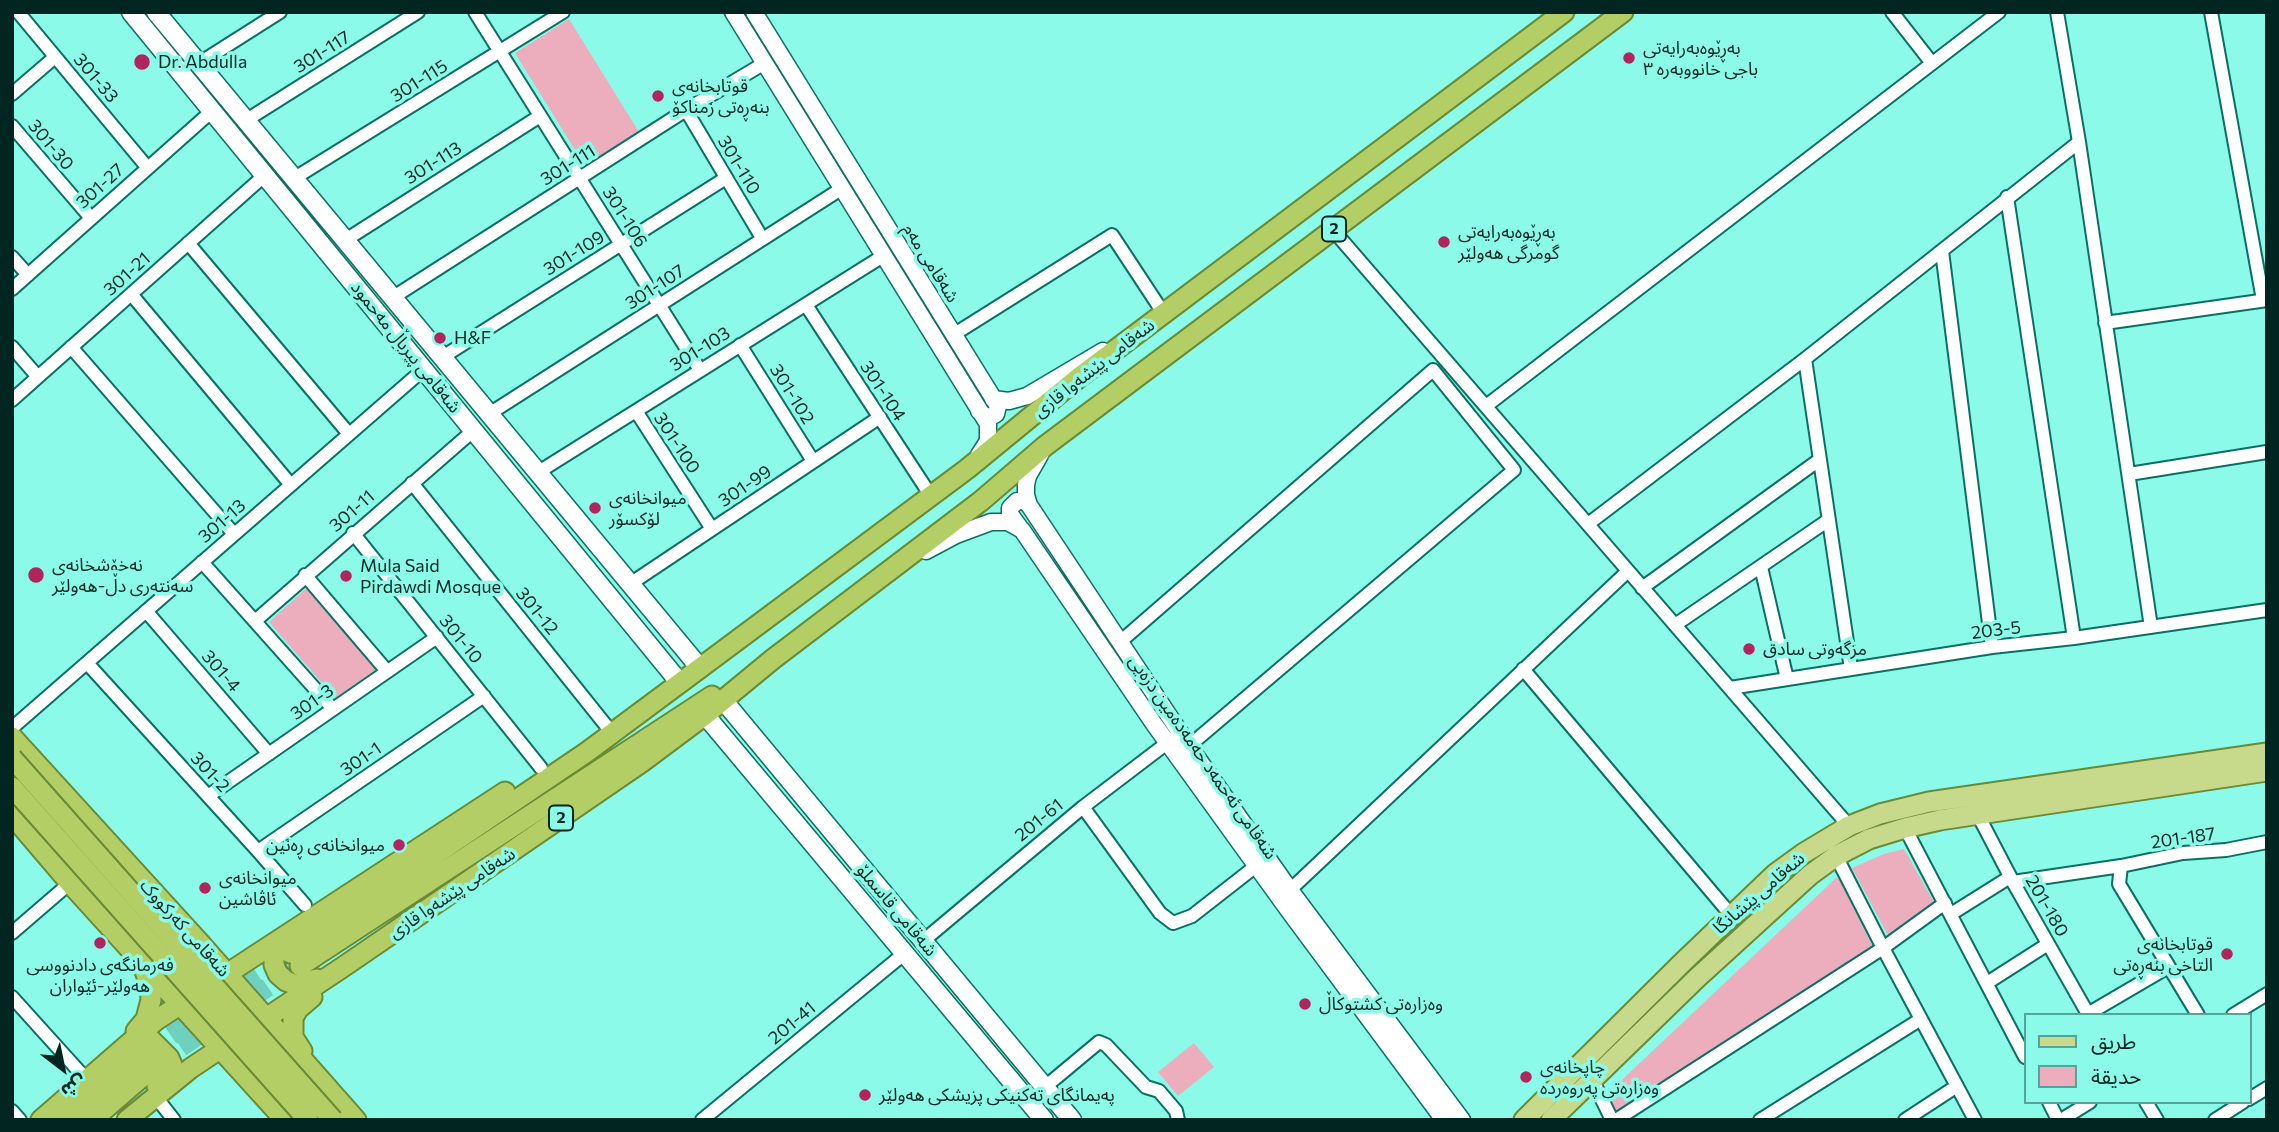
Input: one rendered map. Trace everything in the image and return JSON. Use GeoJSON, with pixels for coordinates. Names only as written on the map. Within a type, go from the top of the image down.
{"type":"FeatureCollection","features":[{"type":"Feature","properties":{"kind":"highway","name":"شەقامی پێشەوا قازی"},"geometry":{"type":"LineString","coordinates":[[291,951],[309,911],[616,725],[681,682],[967,469],[1078,377],[1564,12]]}},
{"type":"Feature","properties":{"kind":"highway","name":"شەقامی پێشەوا قازی"},"geometry":{"type":"LineString","coordinates":[[220,1044],[258,1017],[289,1003],[343,967],[642,762],[981,501],[1045,446],[1623,12]]}},
{"type":"Feature","properties":{"kind":"highway","name":"شەقامی پێشەوا قازی"},"geometry":{"type":"LineString","coordinates":[[41,1120],[149,1026],[188,1005],[253,956],[291,951],[773,660]]}},
{"type":"Feature","properties":{"kind":"highway","name":"شەقامی پێشەوا قازی"},"geometry":{"type":"LineString","coordinates":[[291,951],[587,752],[616,725]]}},
{"type":"Feature","properties":{"kind":"highway","name":"شەقامی کەرکووک"},"geometry":{"type":"LineString","coordinates":[[12,737],[199,942],[258,1017]]}},
{"type":"Feature","properties":{"kind":"highway","name":"شەقامی کەرکووک"},"geometry":{"type":"LineString","coordinates":[[12,758],[333,1120]]}},
{"type":"Feature","properties":{"kind":"highway","name":"شەقامی کەرکووک"},"geometry":{"type":"LineString","coordinates":[[12,787],[308,1120]]}},
{"type":"Feature","properties":{"kind":"highway"},"geometry":{"type":"LineString","coordinates":[[12,815],[139,958],[165,986],[188,1005],[236,1067],[281,1116]]}},
{"type":"Feature","properties":{"kind":"highway"},"geometry":{"type":"LineString","coordinates":[[123,940],[131,948],[148,955],[168,949],[176,930],[170,912],[162,901]]}},
{"type":"Feature","properties":{"kind":"highway"},"geometry":{"type":"LineString","coordinates":[[309,911],[278,946],[274,960],[278,974],[291,984],[301,985],[343,967]]}},
{"type":"Feature","properties":{"kind":"highway","name":"2"},"geometry":{"type":"LineString","coordinates":[[199,942],[222,952],[238,954],[250,951],[291,951]]}},
{"type":"Feature","properties":{"kind":"highway"},"geometry":{"type":"LineString","coordinates":[[114,1054],[146,1019],[150,1008],[150,986],[139,958]]}},
{"type":"Feature","properties":{"kind":"highway"},"geometry":{"type":"LineString","coordinates":[[312,1069],[293,1037],[293,1017],[298,1009],[343,967]]}},
{"type":"Feature","properties":{"kind":"highway"},"geometry":{"type":"LineString","coordinates":[[220,1044],[227,978]]}},
{"type":"Feature","properties":{"kind":"highway"},"geometry":{"type":"LineString","coordinates":[[188,1005],[258,1017],[312,1069],[355,1120]]}},
{"type":"Feature","properties":{"kind":"highway"},"geometry":{"type":"LineString","coordinates":[[114,1054],[140,1039],[147,1038],[155,1041],[171,1063],[169,1075],[125,1120]]}},
{"type":"Feature","properties":{"kind":"highway"},"geometry":{"type":"LineString","coordinates":[[125,1120],[191,1068],[204,1054],[220,1044]]}},
{"type":"Feature","properties":{"kind":"highway"},"geometry":{"type":"LineString","coordinates":[[67,1120],[152,1058],[92,1120]]}},
{"type":"Feature","properties":{"kind":"highway"},"geometry":{"type":"LineString","coordinates":[[191,1068],[208,1060],[219,1059],[236,1067]]}},
{"type":"Feature","properties":{"kind":"highway"},"geometry":{"type":"LineString","coordinates":[[281,1116],[271,1099],[272,1085],[281,1073],[290,1069],[309,1072],[333,1094]]}},
{"type":"Feature","properties":{"kind":"main road","name":"شەقامی پیرباڵ مەحمود"},"geometry":{"type":"LineString","coordinates":[[131,12],[681,682]]}},
{"type":"Feature","properties":{"kind":"main road","name":"شەقامی پیرباڵ مەحمود"},"geometry":{"type":"LineString","coordinates":[[156,12],[700,668]]}},
{"type":"Feature","properties":{"kind":"main road"},"geometry":{"type":"LineString","coordinates":[[647,642],[666,627]]}},
{"type":"Feature","properties":{"kind":"main road","name":"شەقامی قاسملۆ"},"geometry":{"type":"LineString","coordinates":[[723,700],[1072,1120]]}},
{"type":"Feature","properties":{"kind":"main road","name":"شەقامی قاسملۆ"},"geometry":{"type":"LineString","coordinates":[[705,715],[1044,1120]]}},
{"type":"Feature","properties":{"kind":"main road","name":"شەقامی پێشانگا"},"geometry":{"type":"LineString","coordinates":[[1551,1120],[1697,978],[1810,875],[1836,856],[1869,839],[1905,828],[1938,811],[1978,815],[2190,774],[2267,753]]}},
{"type":"Feature","properties":{"kind":"main road","name":"شەقامی پێشانگا"},"geometry":{"type":"LineString","coordinates":[[1524,1120],[1731,915],[1784,868],[1849,826],[1880,814],[1938,811],[2190,774],[2267,771]]}},
{"type":"Feature","properties":{"kind":"main road"},"geometry":{"type":"LineString","coordinates":[[770,792],[776,781],[787,777]]}},
{"type":"Feature","properties":{"kind":"main road"},"geometry":{"type":"LineString","coordinates":[[1682,963],[1697,978]]}},
{"type":"Feature","properties":{"kind":"main road"},"geometry":{"type":"LineString","coordinates":[[997,1065],[1015,1051]]}},
{"type":"Feature","properties":{"kind":"street","name":"301-33"},"geometry":{"type":"LineString","coordinates":[[18,12],[148,167]]}},
{"type":"Feature","properties":{"kind":"street"},"geometry":{"type":"LineString","coordinates":[[198,64],[280,12]]}},
{"type":"Feature","properties":{"kind":"street","name":"301-117"},"geometry":{"type":"LineString","coordinates":[[245,121],[418,12]]}},
{"type":"Feature","properties":{"kind":"street","name":"301-106"},"geometry":{"type":"LineString","coordinates":[[475,12],[700,370]]}},
{"type":"Feature","properties":{"kind":"street","name":"301-115"},"geometry":{"type":"LineString","coordinates":[[293,179],[563,12]]}},
{"type":"Feature","properties":{"kind":"street"},"geometry":{"type":"LineString","coordinates":[[733,12],[989,427],[990,436],[967,469]]}},
{"type":"Feature","properties":{"kind":"street","name":"شەقامی مەم"},"geometry":{"type":"LineString","coordinates":[[754,12],[993,399]]}},
{"type":"Feature","properties":{"kind":"street"},"geometry":{"type":"LineString","coordinates":[[1892,12],[1931,62]]}},
{"type":"Feature","properties":{"kind":"street"},"geometry":{"type":"LineString","coordinates":[[1486,406],[1999,12]]}},
{"type":"Feature","properties":{"kind":"street"},"geometry":{"type":"LineString","coordinates":[[2057,12],[2151,626]]}},
{"type":"Feature","properties":{"kind":"street"},"geometry":{"type":"LineString","coordinates":[[2105,323],[2265,300],[2211,12]]}},
{"type":"Feature","properties":{"kind":"street"},"geometry":{"type":"LineString","coordinates":[[12,94],[55,57]]}},
{"type":"Feature","properties":{"kind":"street","name":"301-111"},"geometry":{"type":"LineString","coordinates":[[392,298],[686,110],[763,64]]}},
{"type":"Feature","properties":{"kind":"street","name":"301-110"},"geometry":{"type":"LineString","coordinates":[[686,110],[762,238]]}},
{"type":"Feature","properties":{"kind":"street","name":"301-27"},"geometry":{"type":"LineString","coordinates":[[12,289],[212,111]]}},
{"type":"Feature","properties":{"kind":"street","name":"301-113"},"geometry":{"type":"LineString","coordinates":[[344,241],[540,116]]}},
{"type":"Feature","properties":{"kind":"street","name":"301-30"},"geometry":{"type":"LineString","coordinates":[[12,126],[91,218]]}},
{"type":"Feature","properties":{"kind":"street"},"geometry":{"type":"LineString","coordinates":[[12,150],[24,139]]}},
{"type":"Feature","properties":{"kind":"street"},"geometry":{"type":"LineString","coordinates":[[1588,524],[1805,359],[2079,142]]}},
{"type":"Feature","properties":{"kind":"street","name":"301-21"},"geometry":{"type":"LineString","coordinates":[[12,400],[265,176]]}},
{"type":"Feature","properties":{"kind":"street","name":"301-109"},"geometry":{"type":"LineString","coordinates":[[441,358],[726,178]]}},
{"type":"Feature","properties":{"kind":"street","name":"301-107"},"geometry":{"type":"LineString","coordinates":[[489,414],[841,189]]}},
{"type":"Feature","properties":{"kind":"street"},"geometry":{"type":"LineString","coordinates":[[2007,197],[2074,638]]}},
{"type":"Feature","properties":{"kind":"street"},"geometry":{"type":"LineString","coordinates":[[1333,230],[1849,826]]}},
{"type":"Feature","properties":{"kind":"street"},"geometry":{"type":"LineString","coordinates":[[953,335],[1112,235],[1164,314]]}},
{"type":"Feature","properties":{"kind":"street"},"geometry":{"type":"LineString","coordinates":[[188,243],[349,434]]}},
{"type":"Feature","properties":{"kind":"street"},"geometry":{"type":"LineString","coordinates":[[1942,251],[1993,647]]}},
{"type":"Feature","properties":{"kind":"street"},"geometry":{"type":"LineString","coordinates":[[12,257],[28,275]]}},
{"type":"Feature","properties":{"kind":"street","name":"301-103"},"geometry":{"type":"LineString","coordinates":[[537,473],[883,257]]}},
{"type":"Feature","properties":{"kind":"street"},"geometry":{"type":"LineString","coordinates":[[131,294],[291,485]]}},
{"type":"Feature","properties":{"kind":"street","name":"301-104"},"geometry":{"type":"LineString","coordinates":[[806,305],[930,496]]}},
{"type":"Feature","properties":{"kind":"street"},"geometry":{"type":"LineString","coordinates":[[993,399],[1009,401],[1027,396],[1084,361],[1134,336]]}},
{"type":"Feature","properties":{"kind":"street","name":"301-102"},"geometry":{"type":"LineString","coordinates":[[740,345],[813,461]]}},
{"type":"Feature","properties":{"kind":"street"},"geometry":{"type":"LineString","coordinates":[[12,346],[38,377]]}},
{"type":"Feature","properties":{"kind":"street"},"geometry":{"type":"LineString","coordinates":[[71,347],[234,534]]}},
{"type":"Feature","properties":{"kind":"street"},"geometry":{"type":"LineString","coordinates":[[1805,359],[1851,669]]}},
{"type":"Feature","properties":{"kind":"street","name":"301-13"},"geometry":{"type":"LineString","coordinates":[[12,729],[424,369]]}},
{"type":"Feature","properties":{"kind":"street","name":"201-61"},"geometry":{"type":"LineString","coordinates":[[923,941],[1083,807],[1179,740],[1514,470],[1433,370],[1120,642]]}},
{"type":"Feature","properties":{"kind":"street"},"geometry":{"type":"LineString","coordinates":[[978,409],[985,416],[994,416],[998,409],[993,399]]}},
{"type":"Feature","properties":{"kind":"street","name":"301-100"},"geometry":{"type":"LineString","coordinates":[[636,411],[712,530]]}},
{"type":"Feature","properties":{"kind":"street","name":"301-99"},"geometry":{"type":"LineString","coordinates":[[630,584],[880,417]]}},
{"type":"Feature","properties":{"kind":"street","name":"301-11"},"geometry":{"type":"LineString","coordinates":[[255,621],[304,575],[474,430]]}},
{"type":"Feature","properties":{"kind":"street"},"geometry":{"type":"LineString","coordinates":[[1029,505],[1026,495],[1028,476],[1045,446]]}},
{"type":"Feature","properties":{"kind":"street"},"geometry":{"type":"LineString","coordinates":[[2129,474],[2267,452]]}},
{"type":"Feature","properties":{"kind":"street"},"geometry":{"type":"LineString","coordinates":[[1642,588],[1819,460]]}},
{"type":"Feature","properties":{"kind":"street","name":"301-12"},"geometry":{"type":"LineString","coordinates":[[412,483],[616,725]]}},
{"type":"Feature","properties":{"kind":"street"},"geometry":{"type":"LineString","coordinates":[[1022,530],[1010,514],[1010,508],[1017,501],[1024,501],[1029,505]]}},
{"type":"Feature","properties":{"kind":"street","name":"شەقامی ئەحمەد حەمەدەمین دزەیی"},"geometry":{"type":"LineString","coordinates":[[1029,505],[1120,642],[1256,866],[1444,1120]]}},
{"type":"Feature","properties":{"kind":"street"},"geometry":{"type":"LineString","coordinates":[[1675,625],[1827,521]]}},
{"type":"Feature","properties":{"kind":"street"},"geometry":{"type":"LineString","coordinates":[[890,571],[956,535],[991,522],[1009,522],[1022,530]]}},
{"type":"Feature","properties":{"kind":"street","name":"شەقامی ئەحمەد حەمەدەمین دزەیی"},"geometry":{"type":"LineString","coordinates":[[1022,530],[1462,1120]]}},
{"type":"Feature","properties":{"kind":"street","name":"301-10"},"geometry":{"type":"LineString","coordinates":[[353,533],[541,768]]}},
{"type":"Feature","properties":{"kind":"street"},"geometry":{"type":"LineString","coordinates":[[202,562],[333,709]]}},
{"type":"Feature","properties":{"kind":"street"},"geometry":{"type":"LineString","coordinates":[[1761,566],[1787,679]]}},
{"type":"Feature","properties":{"kind":"street"},"geometry":{"type":"LineString","coordinates":[[1290,890],[1628,571]]}},
{"type":"Feature","properties":{"kind":"street"},"geometry":{"type":"LineString","coordinates":[[304,575],[386,670]]}},
{"type":"Feature","properties":{"kind":"street","name":"203-5"},"geometry":{"type":"LineString","coordinates":[[1730,688],[1993,647],[2267,610]]}},
{"type":"Feature","properties":{"kind":"street","name":"301-4"},"geometry":{"type":"LineString","coordinates":[[146,611],[269,754]]}},
{"type":"Feature","properties":{"kind":"street","name":"301-3"},"geometry":{"type":"LineString","coordinates":[[208,796],[437,637]]}},
{"type":"Feature","properties":{"kind":"street","name":"301-2"},"geometry":{"type":"LineString","coordinates":[[87,663],[309,911]]}},
{"type":"Feature","properties":{"kind":"street"},"geometry":{"type":"LineString","coordinates":[[1523,669],[1731,915]]}},
{"type":"Feature","properties":{"kind":"street","name":"301-1"},"geometry":{"type":"LineString","coordinates":[[258,851],[484,696]]}},
{"type":"Feature","properties":{"kind":"street"},"geometry":{"type":"LineString","coordinates":[[1083,807],[1160,913],[1173,923],[1192,916],[1256,866]]}},
{"type":"Feature","properties":{"kind":"street","name":"201-180"},"geometry":{"type":"LineString","coordinates":[[1978,815],[2086,1013]]}},
{"type":"Feature","properties":{"kind":"street"},"geometry":{"type":"LineString","coordinates":[[1905,828],[2024,1053]]}},
{"type":"Feature","properties":{"kind":"street","name":"201-187"},"geometry":{"type":"LineString","coordinates":[[2011,879],[2122,866],[2183,853],[2226,850],[2267,842]]}},
{"type":"Feature","properties":{"kind":"street"},"geometry":{"type":"LineString","coordinates":[[1836,856],[1975,1120]]}},
{"type":"Feature","properties":{"kind":"street"},"geometry":{"type":"LineString","coordinates":[[2122,866],[2119,884],[2196,1013]]}},
{"type":"Feature","properties":{"kind":"street"},"geometry":{"type":"LineString","coordinates":[[1592,1079],[1614,1120],[1948,908],[2011,879]]}},
{"type":"Feature","properties":{"kind":"street"},"geometry":{"type":"LineString","coordinates":[[12,933],[70,883]]}},
{"type":"Feature","properties":{"kind":"street"},"geometry":{"type":"LineString","coordinates":[[1987,983],[2048,944]]}},
{"type":"Feature","properties":{"kind":"street","name":"201-41"},"geometry":{"type":"LineString","coordinates":[[702,1120],[905,953]]}},
{"type":"Feature","properties":{"kind":"street"},"geometry":{"type":"LineString","coordinates":[[2089,1013],[2168,967]]}},
{"type":"Feature","properties":{"kind":"street"},"geometry":{"type":"LineString","coordinates":[[2236,1013],[2267,994]]}},
{"type":"Feature","properties":{"kind":"street"},"geometry":{"type":"LineString","coordinates":[[12,997],[86,1079]]}},
{"type":"Feature","properties":{"kind":"street"},"geometry":{"type":"LineString","coordinates":[[1760,1120],[1921,1019]]}},
{"type":"Feature","properties":{"kind":"street"},"geometry":{"type":"LineString","coordinates":[[1045,1087],[1099,1042],[1106,1045],[1146,1087],[1159,1091],[1176,1111],[1178,1120]]}},
{"type":"Feature","properties":{"kind":"street"},"geometry":{"type":"LineString","coordinates":[[1905,1120],[1957,1086]]}},
{"type":"Feature","properties":{"kind":"street"},"geometry":{"type":"LineString","coordinates":[[2251,1098],[2267,1088]]}},
{"type":"Feature","properties":{"kind":"street"},"geometry":{"type":"LineString","coordinates":[[155,1096],[174,1120]]}},
{"type":"Feature","properties":{"kind":"street"},"geometry":{"type":"LineString","coordinates":[[2050,1104],[2060,1120],[2087,1104]]}},
{"type":"Feature","properties":{"kind":"street"},"geometry":{"type":"LineString","coordinates":[[2148,1104],[2157,1120]]}},
{"type":"Feature","properties":{"kind":"street"},"geometry":{"type":"LineString","coordinates":[[2215,1120],[2237,1104],[2243,1120]]}},
{"type":"Feature","properties":{"kind":"street"},"geometry":{"type":"LineString","coordinates":[[12,1111],[20,1120]]}},
{"type":"Feature","properties":{"kind":"green space"},"geometry":{"type":"Polygon","coordinates":[[[569,19],[639,132],[585,166],[515,53],[569,19]]]}},
{"type":"Feature","properties":{"kind":"green space"},"geometry":{"type":"Polygon","coordinates":[[[307,588],[377,669],[335,698],[269,622],[307,588]]]}},
{"type":"Feature","properties":{"kind":"green space"},"geometry":{"type":"Polygon","coordinates":[[[1904,849],[1935,904],[1890,939],[1852,868],[1884,854],[1904,849]]]}},
{"type":"Feature","properties":{"kind":"green space"},"geometry":{"type":"Polygon","coordinates":[[[1836,878],[1839,879],[1875,951],[1616,1111],[1607,1094],[1836,878]]]}},
{"type":"Feature","properties":{"kind":"green space"},"geometry":{"type":"Polygon","coordinates":[[[1194,1043],[1214,1067],[1178,1096],[1158,1072],[1194,1043]]]}},
{"type":"Feature","properties":{"kind":"tunnel"},"geometry":{"type":"LineString","coordinates":[[147,1052],[286,956]]}},
{"type":"Feature","properties":{"kind":"tunnel"},"geometry":{"type":"LineString","coordinates":[[157,1064],[294,969]]}},
{"type":"Feature","properties":{"kind":"place","name":"بەڕێوەبەرایەتی باجی خانووبەرە ٣"},"geometry":{"type":"Point","coordinates":[1629,58]}},
{"type":"Feature","properties":{"kind":"place","name":"Dr. Abdulla"},"geometry":{"type":"Point","coordinates":[142,62]}},
{"type":"Feature","properties":{"kind":"place","name":"قوتابخانەی بنەڕەتی زمناکۆ"},"geometry":{"type":"Point","coordinates":[658,96]}},
{"type":"Feature","properties":{"kind":"place","name":"بەڕێوەبەرایەتی گومرگی هەولێر"},"geometry":{"type":"Point","coordinates":[1444,242]}},
{"type":"Feature","properties":{"kind":"place","name":"H&F"},"geometry":{"type":"Point","coordinates":[440,338]}},
{"type":"Feature","properties":{"kind":"place","name":"میوانخانەی لۆکسۆر"},"geometry":{"type":"Point","coordinates":[595,508]}},
{"type":"Feature","properties":{"kind":"place","name":"نەخۆشخانەی سەنتەری دڵ-هەولێر"},"geometry":{"type":"Point","coordinates":[36,575]}},
{"type":"Feature","properties":{"kind":"place","name":"Mula Said Pirdawdi Mosque"},"geometry":{"type":"Point","coordinates":[346,576]}},
{"type":"Feature","properties":{"kind":"place","name":"مزگەوتی سادق"},"geometry":{"type":"Point","coordinates":[1749,649]}},
{"type":"Feature","properties":{"kind":"place","name":"میوانخانەی ڕەنین"},"geometry":{"type":"Point","coordinates":[399,845]}},
{"type":"Feature","properties":{"kind":"place","name":"میوانخانەی ئاڤاشین"},"geometry":{"type":"Point","coordinates":[205,888]}},
{"type":"Feature","properties":{"kind":"place","name":"فه‌رمانگه‌ی دادنووسی هه‌ولێر-ئێواران"},"geometry":{"type":"Point","coordinates":[100,943]}},
{"type":"Feature","properties":{"kind":"place","name":"قوتابخانەی التاخی بنەڕەتی"},"geometry":{"type":"Point","coordinates":[2227,954]}},
{"type":"Feature","properties":{"kind":"place","name":"وەزارەتی کشتوکاڵ"},"geometry":{"type":"Point","coordinates":[1305,1004]}},
{"type":"Feature","properties":{"kind":"place","name":"چاپخانەی وەزارەتی پەروەردە"},"geometry":{"type":"Point","coordinates":[1526,1077]}},
{"type":"Feature","properties":{"kind":"place","name":"پەیمانگای تەکنیکی پزیشکی هەولێر"},"geometry":{"type":"Point","coordinates":[865,1095]}}]}
